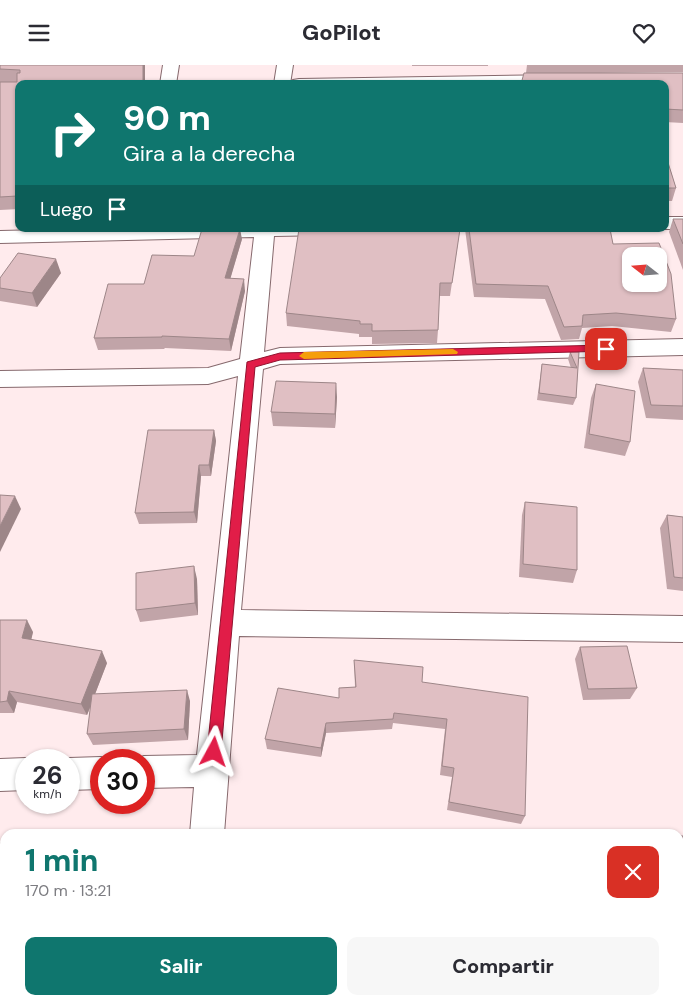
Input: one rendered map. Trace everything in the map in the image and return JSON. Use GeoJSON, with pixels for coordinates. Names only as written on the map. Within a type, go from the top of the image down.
{"type":"FeatureCollection","features":[{"type":"Feature","properties":{"kind":"street"},"geometry":{"type":"LineString","coordinates":[[169,80],[171,65]]}},
{"type":"Feature","properties":{"kind":"street"},"geometry":{"type":"LineString","coordinates":[[283,80],[285,65]]}},
{"type":"Feature","properties":{"kind":"street"},"geometry":{"type":"LineString","coordinates":[[669,223],[683,223]]}},
{"type":"Feature","properties":{"kind":"street"},"geometry":{"type":"LineString","coordinates":[[0,237],[189,232]]}},
{"type":"Feature","properties":{"kind":"street"},"geometry":{"type":"LineString","coordinates":[[207,829],[225,623],[265,232]]}},
{"type":"Feature","properties":{"kind":"street"},"geometry":{"type":"LineString","coordinates":[[0,379],[208,377],[280,356],[683,347]]}},
{"type":"Feature","properties":{"kind":"street"},"geometry":{"type":"LineString","coordinates":[[225,623],[683,629]]}},
{"type":"Feature","properties":{"kind":"street"},"geometry":{"type":"LineString","coordinates":[[155,772],[212,771]]}},
{"type":"Feature","properties":{"kind":"street"},"geometry":{"type":"LineString","coordinates":[[0,775],[15,774]]}},
{"type":"Feature","properties":{"kind":"building"},"geometry":{"type":"Polygon","coordinates":[[[0,65],[143,65],[143,80],[17,80],[17,73],[20,73],[20,70],[0,69],[0,65]]]}},
{"type":"Feature","properties":{"kind":"building"},"geometry":{"type":"Polygon","coordinates":[[[524,73],[683,73],[683,110],[669,109],[669,80],[522,80],[524,73]]]}},
{"type":"Feature","properties":{"kind":"building"},"geometry":{"type":"Polygon","coordinates":[[[0,82],[15,82],[15,196],[0,197],[0,82]]]}},
{"type":"Feature","properties":{"kind":"building"},"geometry":{"type":"Polygon","coordinates":[[[669,166],[676,188],[669,188],[669,166]]]}},
{"type":"Feature","properties":{"kind":"building"},"geometry":{"type":"Polygon","coordinates":[[[673,219],[683,219],[683,244],[673,219]]]}},
{"type":"Feature","properties":{"kind":"building"},"geometry":{"type":"Polygon","coordinates":[[[201,232],[239,232],[225,278],[244,279],[229,339],[162,336],[94,338],[108,284],[144,284],[152,255],[194,256],[201,232]]]}},
{"type":"Feature","properties":{"kind":"building"},"geometry":{"type":"Polygon","coordinates":[[[299,232],[460,232],[452,283],[440,283],[438,330],[372,331],[372,324],[360,324],[360,321],[286,313],[299,232]]]}},
{"type":"Feature","properties":{"kind":"building"},"geometry":{"type":"Polygon","coordinates":[[[469,232],[611,232],[613,244],[659,243],[661,247],[622,247],[622,293],[668,293],[668,266],[671,274],[676,319],[616,313],[583,315],[582,326],[564,327],[548,286],[476,284],[469,232]]]}},
{"type":"Feature","properties":{"kind":"building"},"geometry":{"type":"Polygon","coordinates":[[[18,253],[56,259],[32,293],[0,288],[0,278],[18,253]]]}},
{"type":"Feature","properties":{"kind":"building"},"geometry":{"type":"Polygon","coordinates":[[[570,352],[579,352],[576,398],[539,393],[542,364],[577,368],[570,352]]]}},
{"type":"Feature","properties":{"kind":"building"},"geometry":{"type":"Polygon","coordinates":[[[643,368],[683,370],[683,406],[651,405],[643,368]]]}},
{"type":"Feature","properties":{"kind":"building"},"geometry":{"type":"Polygon","coordinates":[[[276,381],[336,383],[335,414],[271,412],[276,381]]]}},
{"type":"Feature","properties":{"kind":"building"},"geometry":{"type":"Polygon","coordinates":[[[596,384],[635,391],[630,442],[589,434],[596,384]]]}},
{"type":"Feature","properties":{"kind":"building"},"geometry":{"type":"Polygon","coordinates":[[[148,430],[214,430],[209,465],[199,465],[194,512],[135,513],[148,430]]]}},
{"type":"Feature","properties":{"kind":"building"},"geometry":{"type":"Polygon","coordinates":[[[0,495],[15,496],[0,526],[0,495]]]}},
{"type":"Feature","properties":{"kind":"building"},"geometry":{"type":"Polygon","coordinates":[[[525,502],[577,507],[577,570],[523,564],[525,502]]]}},
{"type":"Feature","properties":{"kind":"building"},"geometry":{"type":"Polygon","coordinates":[[[667,515],[683,517],[683,578],[674,577],[667,515]]]}},
{"type":"Feature","properties":{"kind":"building"},"geometry":{"type":"Polygon","coordinates":[[[194,566],[195,603],[136,610],[136,573],[194,566]]]}},
{"type":"Feature","properties":{"kind":"building"},"geometry":{"type":"Polygon","coordinates":[[[0,620],[27,620],[22,638],[102,651],[81,704],[9,691],[7,701],[0,702],[0,620]]]}},
{"type":"Feature","properties":{"kind":"building"},"geometry":{"type":"Polygon","coordinates":[[[627,646],[637,688],[588,689],[580,647],[627,646]]]}},
{"type":"Feature","properties":{"kind":"building"},"geometry":{"type":"Polygon","coordinates":[[[354,660],[423,667],[422,682],[528,697],[525,816],[449,802],[454,768],[442,766],[447,719],[394,713],[393,719],[326,723],[321,748],[265,739],[278,688],[339,698],[339,688],[356,687],[354,660]]]}},
{"type":"Feature","properties":{"kind":"building"},"geometry":{"type":"Polygon","coordinates":[[[187,690],[184,729],[87,734],[92,694],[187,690]]]}},
{"type":"Feature","properties":{"kind":"slow traffic"},"geometry":{"type":"LineString","coordinates":[[304,356],[453,352]]}},
{"type":"Feature","properties":{"kind":"route"},"geometry":{"type":"LineString","coordinates":[[214,752],[250,365],[280,356],[606,349]]}}]}
